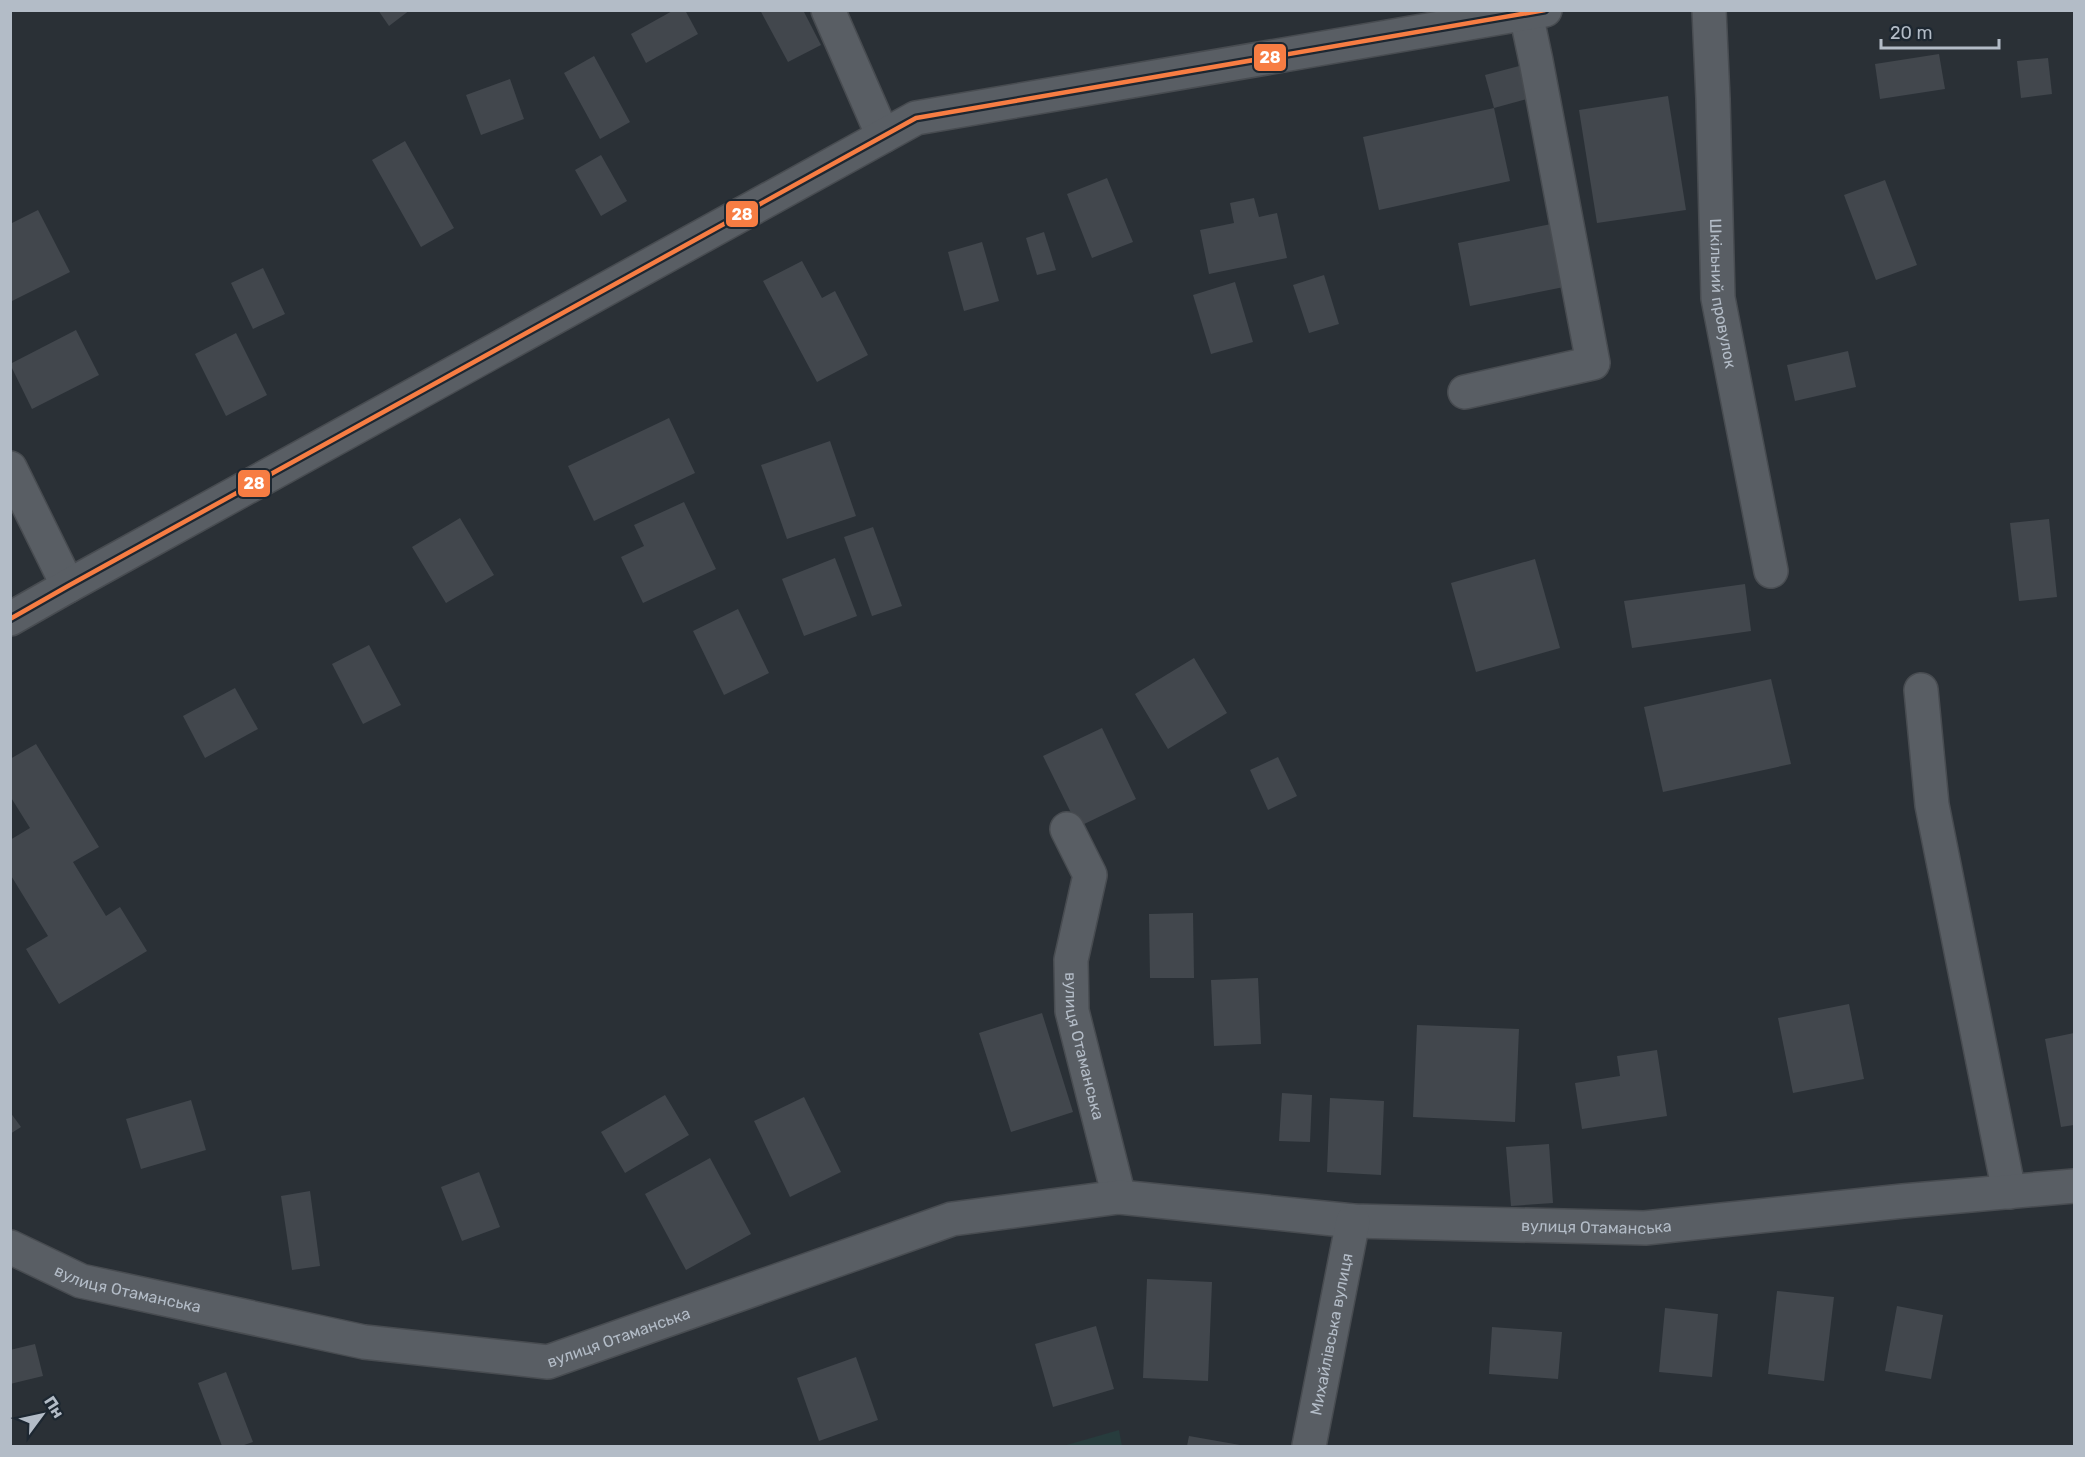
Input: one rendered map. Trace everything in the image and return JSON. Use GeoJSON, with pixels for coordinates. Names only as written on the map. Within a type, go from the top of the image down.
{"type":"FeatureCollection","features":[{"type":"Feature","properties":{"kind":"street"},"geometry":{"type":"LineString","coordinates":[[828,10],[883,136]]}},
{"type":"Feature","properties":{"kind":"street","name":"Шкільний провулок"},"geometry":{"type":"LineString","coordinates":[[1709,10],[1718,298],[1771,571]]}},
{"type":"Feature","properties":{"kind":"street"},"geometry":{"type":"LineString","coordinates":[[10,619],[916,118],[1536,12],[1539,72],[1593,363],[1465,392]]}},
{"type":"Feature","properties":{"kind":"street"},"geometry":{"type":"LineString","coordinates":[[10,468],[68,586]]}},
{"type":"Feature","properties":{"kind":"street"},"geometry":{"type":"LineString","coordinates":[[1921,690],[1932,805],[2009,1192]]}},
{"type":"Feature","properties":{"kind":"street","name":"вулиця Отаманська"},"geometry":{"type":"LineString","coordinates":[[1067,829],[1090,875],[1071,960],[1072,1011],[1119,1197]]}},
{"type":"Feature","properties":{"kind":"street","name":"вулиця Отаманська"},"geometry":{"type":"LineString","coordinates":[[10,1247],[81,1281],[352,1340],[548,1362],[952,1219],[1119,1197],[1353,1221],[1645,1228],[2074,1186]]}},
{"type":"Feature","properties":{"kind":"street","name":"Михайлівська вулиця"},"geometry":{"type":"LineString","coordinates":[[1309,1446],[1353,1221]]}},
{"type":"Feature","properties":{"kind":"green space"},"geometry":{"type":"Polygon","coordinates":[[[1119,1430],[1122,1446],[1063,1446],[1119,1430]]]}},
{"type":"Feature","properties":{"kind":"building"},"geometry":{"type":"Polygon","coordinates":[[[378,10],[410,10],[389,26],[378,10]]]}},
{"type":"Feature","properties":{"kind":"building"},"geometry":{"type":"Polygon","coordinates":[[[674,10],[685,10],[698,34],[646,63],[631,34],[674,10]]]}},
{"type":"Feature","properties":{"kind":"building"},"geometry":{"type":"Polygon","coordinates":[[[760,10],[803,10],[821,45],[788,62],[760,10]]]}},
{"type":"Feature","properties":{"kind":"building"},"geometry":{"type":"Polygon","coordinates":[[[1939,54],[1945,89],[1880,99],[1875,64],[1939,54]]]}},
{"type":"Feature","properties":{"kind":"building"},"geometry":{"type":"Polygon","coordinates":[[[594,56],[630,122],[600,139],[564,73],[594,56]]]}},
{"type":"Feature","properties":{"kind":"building"},"geometry":{"type":"Polygon","coordinates":[[[2048,58],[2052,94],[2021,98],[2017,61],[2048,58]]]}},
{"type":"Feature","properties":{"kind":"building"},"geometry":{"type":"Polygon","coordinates":[[[1523,65],[1531,98],[1494,108],[1485,75],[1523,65]]]}},
{"type":"Feature","properties":{"kind":"building"},"geometry":{"type":"Polygon","coordinates":[[[510,79],[524,119],[481,135],[466,95],[510,79]]]}},
{"type":"Feature","properties":{"kind":"building"},"geometry":{"type":"Polygon","coordinates":[[[1668,96],[1686,210],[1597,223],[1579,110],[1668,96]]]}},
{"type":"Feature","properties":{"kind":"building"},"geometry":{"type":"Polygon","coordinates":[[[1494,108],[1510,181],[1379,210],[1363,137],[1494,108]]]}},
{"type":"Feature","properties":{"kind":"building"},"geometry":{"type":"Polygon","coordinates":[[[405,141],[454,228],[421,247],[372,160],[405,141]]]}},
{"type":"Feature","properties":{"kind":"building"},"geometry":{"type":"Polygon","coordinates":[[[601,155],[627,201],[601,216],[575,170],[601,155]]]}},
{"type":"Feature","properties":{"kind":"building"},"geometry":{"type":"Polygon","coordinates":[[[1107,178],[1133,242],[1092,258],[1067,194],[1107,178]]]}},
{"type":"Feature","properties":{"kind":"building"},"geometry":{"type":"Polygon","coordinates":[[[1885,180],[1917,265],[1876,280],[1844,195],[1885,180]]]}},
{"type":"Feature","properties":{"kind":"building"},"geometry":{"type":"Polygon","coordinates":[[[1254,198],[1259,217],[1277,213],[1287,258],[1209,274],[1200,230],[1234,223],[1230,203],[1254,198]]]}},
{"type":"Feature","properties":{"kind":"building"},"geometry":{"type":"Polygon","coordinates":[[[38,210],[70,272],[10,302],[10,224],[38,210]]]}},
{"type":"Feature","properties":{"kind":"building"},"geometry":{"type":"Polygon","coordinates":[[[1561,222],[1574,285],[1470,306],[1458,243],[1561,222]]]}},
{"type":"Feature","properties":{"kind":"building"},"geometry":{"type":"Polygon","coordinates":[[[1044,232],[1056,270],[1037,275],[1026,238],[1044,232]]]}},
{"type":"Feature","properties":{"kind":"building"},"geometry":{"type":"Polygon","coordinates":[[[982,242],[999,301],[964,311],[948,252],[982,242]]]}},
{"type":"Feature","properties":{"kind":"building"},"geometry":{"type":"Polygon","coordinates":[[[802,261],[822,298],[835,291],[868,355],[817,382],[763,281],[802,261]]]}},
{"type":"Feature","properties":{"kind":"building"},"geometry":{"type":"Polygon","coordinates":[[[263,268],[285,314],[253,329],[231,283],[263,268]]]}},
{"type":"Feature","properties":{"kind":"building"},"geometry":{"type":"Polygon","coordinates":[[[1324,275],[1339,324],[1309,333],[1293,285],[1324,275]]]}},
{"type":"Feature","properties":{"kind":"building"},"geometry":{"type":"Polygon","coordinates":[[[1235,282],[1253,342],[1211,354],[1193,295],[1235,282]]]}},
{"type":"Feature","properties":{"kind":"building"},"geometry":{"type":"Polygon","coordinates":[[[76,330],[99,375],[32,409],[10,364],[76,330]]]}},
{"type":"Feature","properties":{"kind":"building"},"geometry":{"type":"Polygon","coordinates":[[[236,333],[267,395],[226,416],[195,354],[236,333]]]}},
{"type":"Feature","properties":{"kind":"building"},"geometry":{"type":"Polygon","coordinates":[[[1848,351],[1856,387],[1795,401],[1787,365],[1848,351]]]}},
{"type":"Feature","properties":{"kind":"building"},"geometry":{"type":"Polygon","coordinates":[[[669,418],[695,473],[594,521],[568,466],[669,418]]]}},
{"type":"Feature","properties":{"kind":"building"},"geometry":{"type":"Polygon","coordinates":[[[830,441],[856,516],[787,539],[761,465],[830,441]]]}},
{"type":"Feature","properties":{"kind":"building"},"geometry":{"type":"Polygon","coordinates":[[[684,502],[716,569],[643,603],[621,557],[644,546],[634,525],[684,502]]]}},
{"type":"Feature","properties":{"kind":"building"},"geometry":{"type":"Polygon","coordinates":[[[460,518],[494,575],[446,603],[412,547],[460,518]]]}},
{"type":"Feature","properties":{"kind":"building"},"geometry":{"type":"Polygon","coordinates":[[[2049,519],[2057,597],[2019,601],[2010,523],[2049,519]]]}},
{"type":"Feature","properties":{"kind":"building"},"geometry":{"type":"Polygon","coordinates":[[[873,527],[902,606],[872,616],[844,537],[873,527]]]}},
{"type":"Feature","properties":{"kind":"building"},"geometry":{"type":"Polygon","coordinates":[[[835,558],[857,616],[804,636],[782,579],[835,558]]]}},
{"type":"Feature","properties":{"kind":"building"},"geometry":{"type":"Polygon","coordinates":[[[1535,559],[1560,648],[1476,672],[1451,583],[1535,559]]]}},
{"type":"Feature","properties":{"kind":"building"},"geometry":{"type":"Polygon","coordinates":[[[1745,584],[1751,631],[1632,648],[1624,601],[1745,584]]]}},
{"type":"Feature","properties":{"kind":"building"},"geometry":{"type":"Polygon","coordinates":[[[738,609],[769,673],[724,695],[693,631],[738,609]]]}},
{"type":"Feature","properties":{"kind":"building"},"geometry":{"type":"Polygon","coordinates":[[[369,645],[401,705],[363,724],[332,664],[369,645]]]}},
{"type":"Feature","properties":{"kind":"building"},"geometry":{"type":"Polygon","coordinates":[[[1194,658],[1227,713],[1168,749],[1135,694],[1194,658]]]}},
{"type":"Feature","properties":{"kind":"building"},"geometry":{"type":"Polygon","coordinates":[[[1771,679],[1791,764],[1663,792],[1644,707],[1771,679]]]}},
{"type":"Feature","properties":{"kind":"building"},"geometry":{"type":"Polygon","coordinates":[[[235,688],[258,729],[205,758],[183,716],[235,688]]]}},
{"type":"Feature","properties":{"kind":"building"},"geometry":{"type":"Polygon","coordinates":[[[1102,728],[1136,799],[1078,827],[1043,756],[1102,728]]]}},
{"type":"Feature","properties":{"kind":"building"},"geometry":{"type":"Polygon","coordinates":[[[36,744],[99,847],[73,862],[106,916],[120,907],[147,951],[59,1004],[26,949],[48,936],[10,874],[10,840],[30,828],[10,796],[10,759],[36,744]]]}},
{"type":"Feature","properties":{"kind":"building"},"geometry":{"type":"Polygon","coordinates":[[[1278,757],[1297,796],[1268,810],[1250,770],[1278,757]]]}},
{"type":"Feature","properties":{"kind":"building"},"geometry":{"type":"Polygon","coordinates":[[[1193,913],[1194,978],[1150,978],[1149,914],[1193,913]]]}},
{"type":"Feature","properties":{"kind":"building"},"geometry":{"type":"Polygon","coordinates":[[[1258,978],[1261,1044],[1214,1046],[1211,980],[1258,978]]]}},
{"type":"Feature","properties":{"kind":"building"},"geometry":{"type":"Polygon","coordinates":[[[1849,1004],[1864,1079],[1793,1093],[1778,1018],[1849,1004]]]}},
{"type":"Feature","properties":{"kind":"building"},"geometry":{"type":"Polygon","coordinates":[[[1042,1013],[1073,1112],[1011,1132],[979,1033],[1042,1013]]]}},
{"type":"Feature","properties":{"kind":"building"},"geometry":{"type":"Polygon","coordinates":[[[1417,1025],[1519,1029],[1515,1122],[1413,1117],[1417,1025]]]}},
{"type":"Feature","properties":{"kind":"building"},"geometry":{"type":"Polygon","coordinates":[[[2074,1033],[2074,1125],[2061,1127],[2045,1039],[2074,1033]]]}},
{"type":"Feature","properties":{"kind":"building"},"geometry":{"type":"Polygon","coordinates":[[[1657,1050],[1667,1116],[1582,1129],[1575,1083],[1620,1076],[1617,1056],[1657,1050]]]}},
{"type":"Feature","properties":{"kind":"building"},"geometry":{"type":"Polygon","coordinates":[[[1282,1093],[1312,1095],[1310,1142],[1279,1141],[1282,1093]]]}},
{"type":"Feature","properties":{"kind":"building"},"geometry":{"type":"Polygon","coordinates":[[[665,1095],[689,1135],[625,1173],[601,1132],[665,1095]]]}},
{"type":"Feature","properties":{"kind":"building"},"geometry":{"type":"Polygon","coordinates":[[[804,1097],[841,1172],[790,1197],[754,1121],[804,1097]]]}},
{"type":"Feature","properties":{"kind":"building"},"geometry":{"type":"Polygon","coordinates":[[[1330,1098],[1384,1101],[1381,1175],[1327,1172],[1330,1098]]]}},
{"type":"Feature","properties":{"kind":"building"},"geometry":{"type":"Polygon","coordinates":[[[191,1100],[206,1150],[141,1169],[126,1119],[191,1100]]]}},
{"type":"Feature","properties":{"kind":"building"},"geometry":{"type":"Polygon","coordinates":[[[10,1112],[21,1127],[10,1134],[10,1112]]]}},
{"type":"Feature","properties":{"kind":"building"},"geometry":{"type":"Polygon","coordinates":[[[1549,1144],[1553,1203],[1511,1206],[1506,1147],[1549,1144]]]}},
{"type":"Feature","properties":{"kind":"building"},"geometry":{"type":"Polygon","coordinates":[[[710,1158],[751,1234],[686,1270],[645,1194],[710,1158]]]}},
{"type":"Feature","properties":{"kind":"building"},"geometry":{"type":"Polygon","coordinates":[[[479,1172],[500,1227],[462,1241],[441,1187],[479,1172]]]}},
{"type":"Feature","properties":{"kind":"building"},"geometry":{"type":"Polygon","coordinates":[[[310,1191],[320,1266],[292,1270],[281,1196],[310,1191]]]}},
{"type":"Feature","properties":{"kind":"building"},"geometry":{"type":"Polygon","coordinates":[[[1147,1279],[1212,1282],[1208,1381],[1143,1378],[1147,1279]]]}},
{"type":"Feature","properties":{"kind":"building"},"geometry":{"type":"Polygon","coordinates":[[[1777,1291],[1834,1297],[1824,1381],[1768,1374],[1777,1291]]]}},
{"type":"Feature","properties":{"kind":"building"},"geometry":{"type":"Polygon","coordinates":[[[1897,1306],[1943,1315],[1931,1379],[1885,1371],[1897,1306]]]}},
{"type":"Feature","properties":{"kind":"building"},"geometry":{"type":"Polygon","coordinates":[[[1665,1308],[1718,1314],[1712,1377],[1659,1372],[1665,1308]]]}},
{"type":"Feature","properties":{"kind":"building"},"geometry":{"type":"Polygon","coordinates":[[[1096,1326],[1114,1389],[1053,1407],[1035,1344],[1096,1326]]]}},
{"type":"Feature","properties":{"kind":"building"},"geometry":{"type":"Polygon","coordinates":[[[1492,1327],[1562,1332],[1558,1379],[1489,1374],[1492,1327]]]}},
{"type":"Feature","properties":{"kind":"building"},"geometry":{"type":"Polygon","coordinates":[[[35,1344],[43,1376],[10,1384],[10,1350],[35,1344]]]}},
{"type":"Feature","properties":{"kind":"building"},"geometry":{"type":"Polygon","coordinates":[[[856,1357],[878,1420],[819,1441],[797,1378],[856,1357]]]}},
{"type":"Feature","properties":{"kind":"building"},"geometry":{"type":"Polygon","coordinates":[[[226,1372],[253,1442],[241,1446],[222,1446],[198,1383],[226,1372]]]}},
{"type":"Feature","properties":{"kind":"building"},"geometry":{"type":"Polygon","coordinates":[[[1189,1436],[1240,1445],[1240,1446],[1187,1446],[1189,1436]]]}},
{"type":"Feature","properties":{"kind":"transit line","name":"28"},"geometry":{"type":"LineString","coordinates":[[10,619],[916,118],[1545,10]]}}]}
